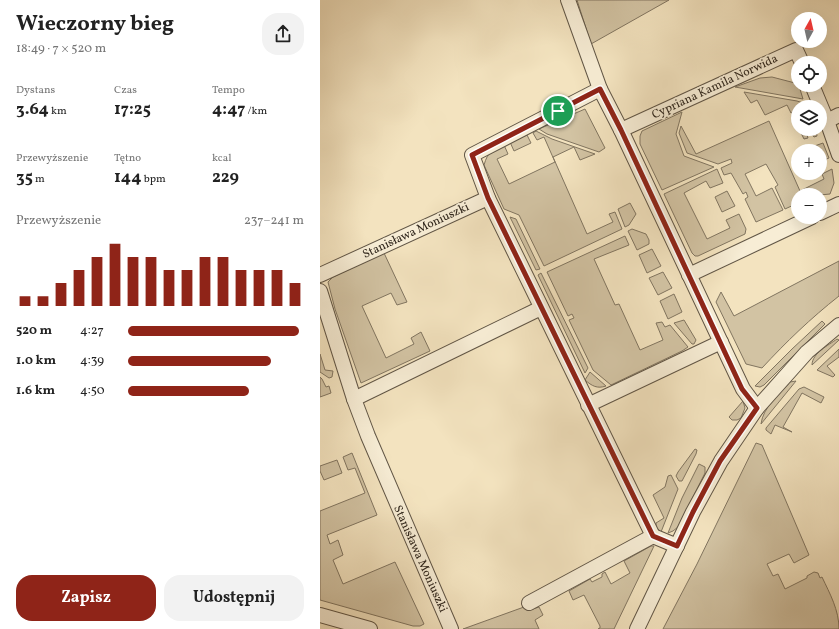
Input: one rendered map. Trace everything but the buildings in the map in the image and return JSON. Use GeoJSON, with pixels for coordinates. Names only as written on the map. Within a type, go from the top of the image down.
{"type":"FeatureCollection","features":[{"type":"Feature","properties":{"kind":"street"},"geometry":{"type":"LineString","coordinates":[[568,0],[600,89],[621,130],[742,389],[757,408]]}},
{"type":"Feature","properties":{"kind":"street","name":"Cypriana Kamila Norwida"},"geometry":{"type":"LineString","coordinates":[[621,130],[796,50],[799,56]]}},
{"type":"Feature","properties":{"kind":"street"},"geometry":{"type":"LineString","coordinates":[[600,89],[472,155],[488,198],[653,536],[677,546]]}},
{"type":"Feature","properties":{"kind":"street"},"geometry":{"type":"LineString","coordinates":[[816,92],[833,118],[839,155]]}},
{"type":"Feature","properties":{"kind":"street","name":"Stanisława Moniuszki"},"geometry":{"type":"LineString","coordinates":[[320,275],[488,198]]}},
{"type":"Feature","properties":{"kind":"street"},"geometry":{"type":"LineString","coordinates":[[827,210],[839,204]]}},
{"type":"Feature","properties":{"kind":"street"},"geometry":{"type":"LineString","coordinates":[[689,275],[797,224]]}},
{"type":"Feature","properties":{"kind":"street","name":"Stanisława Moniuszki"},"geometry":{"type":"LineString","coordinates":[[320,291],[354,399],[376,457],[451,629]]}},
{"type":"Feature","properties":{"kind":"street"},"geometry":{"type":"LineString","coordinates":[[354,399],[541,308]]}},
{"type":"Feature","properties":{"kind":"street"},"geometry":{"type":"LineString","coordinates":[[638,629],[693,512],[720,461],[757,408],[807,352],[839,325]]}},
{"type":"Feature","properties":{"kind":"street"},"geometry":{"type":"LineString","coordinates":[[588,405],[721,342]]}},
{"type":"Feature","properties":{"kind":"street"},"geometry":{"type":"LineString","coordinates":[[529,603],[653,536]]}},
{"type":"Feature","properties":{"kind":"street"},"geometry":{"type":"LineString","coordinates":[[320,615],[370,629]]}},
{"type":"Feature","properties":{"kind":"shaded area"},"geometry":{"type":"Polygon","coordinates":[[[577,0],[669,0],[591,44],[577,0]]]}},
{"type":"Feature","properties":{"kind":"shaded area"},"geometry":{"type":"Polygon","coordinates":[[[772,77],[791,82],[791,92],[801,92],[803,99],[735,87],[760,78],[772,77]]]}},
{"type":"Feature","properties":{"kind":"shaded area"},"geometry":{"type":"Polygon","coordinates":[[[744,92],[791,100],[791,113],[787,105],[765,115],[757,100],[751,103],[744,92]]]}},
{"type":"Feature","properties":{"kind":"shaded area"},"geometry":{"type":"Polygon","coordinates":[[[585,109],[605,148],[599,152],[547,134],[539,129],[585,109]]]}},
{"type":"Feature","properties":{"kind":"shaded area"},"geometry":{"type":"Polygon","coordinates":[[[682,112],[676,134],[684,156],[714,167],[662,190],[640,144],[640,136],[642,131],[682,112]]]}},
{"type":"Feature","properties":{"kind":"shaded area"},"geometry":{"type":"Polygon","coordinates":[[[769,121],[791,171],[791,180],[795,180],[799,188],[791,188],[791,206],[785,209],[775,187],[778,185],[766,164],[745,174],[756,196],[772,188],[783,210],[756,222],[745,199],[748,197],[746,192],[743,194],[731,173],[724,175],[721,168],[732,163],[731,159],[718,164],[687,153],[679,133],[681,126],[696,154],[769,121]]]}},
{"type":"Feature","properties":{"kind":"shaded area"},"geometry":{"type":"Polygon","coordinates":[[[536,131],[552,139],[595,154],[580,160],[574,147],[553,157],[587,234],[613,222],[609,214],[615,212],[622,229],[544,266],[519,215],[504,209],[484,165],[491,152],[504,145],[508,154],[497,159],[509,184],[555,162],[544,137],[537,140],[533,133],[536,131]]]}},
{"type":"Feature","properties":{"kind":"shaded area"},"geometry":{"type":"Polygon","coordinates":[[[527,135],[531,143],[514,151],[510,142],[527,135]]]}},
{"type":"Feature","properties":{"kind":"shaded area"},"geometry":{"type":"Polygon","coordinates":[[[802,136],[807,136],[808,138],[804,139],[802,136]]]}},
{"type":"Feature","properties":{"kind":"shaded area"},"geometry":{"type":"Polygon","coordinates":[[[717,169],[723,183],[710,188],[706,181],[684,193],[707,239],[730,228],[726,220],[739,214],[746,229],[745,234],[698,256],[695,256],[692,253],[664,194],[717,169]]]}},
{"type":"Feature","properties":{"kind":"shaded area"},"geometry":{"type":"Polygon","coordinates":[[[832,169],[834,183],[830,194],[827,194],[827,188],[806,188],[822,180],[827,180],[827,172],[832,169]]]}},
{"type":"Feature","properties":{"kind":"shaded area"},"geometry":{"type":"Polygon","coordinates":[[[727,191],[735,206],[722,212],[715,197],[727,191]]]}},
{"type":"Feature","properties":{"kind":"shaded area"},"geometry":{"type":"Polygon","coordinates":[[[630,203],[636,214],[629,225],[625,227],[618,209],[630,203]]]}},
{"type":"Feature","properties":{"kind":"shaded area"},"geometry":{"type":"Polygon","coordinates":[[[510,217],[516,219],[540,269],[536,270],[510,217]]]}},
{"type":"Feature","properties":{"kind":"shaded area"},"geometry":{"type":"Polygon","coordinates":[[[632,229],[646,234],[649,244],[637,250],[628,231],[632,229]]]}},
{"type":"Feature","properties":{"kind":"shaded area"},"geometry":{"type":"Polygon","coordinates":[[[625,236],[629,245],[594,259],[615,305],[619,304],[640,350],[663,340],[656,323],[662,322],[665,327],[670,325],[688,347],[611,385],[593,370],[569,320],[574,318],[572,314],[568,316],[547,272],[625,236]]]}},
{"type":"Feature","properties":{"kind":"shaded area"},"geometry":{"type":"Polygon","coordinates":[[[652,249],[661,266],[647,273],[639,255],[652,249]]]}},
{"type":"Feature","properties":{"kind":"shaded area"},"geometry":{"type":"Polygon","coordinates":[[[384,253],[407,302],[397,305],[391,293],[362,306],[386,358],[414,344],[411,338],[421,332],[430,351],[361,383],[335,309],[328,282],[333,277],[384,253]]]}},
{"type":"Feature","properties":{"kind":"shaded area"},"geometry":{"type":"Polygon","coordinates":[[[839,261],[839,296],[799,330],[762,368],[746,364],[716,302],[721,292],[734,316],[839,261]]]}},
{"type":"Feature","properties":{"kind":"shaded area"},"geometry":{"type":"Polygon","coordinates":[[[663,272],[672,288],[658,295],[649,278],[663,272]]]}},
{"type":"Feature","properties":{"kind":"shaded area"},"geometry":{"type":"Polygon","coordinates":[[[541,273],[588,368],[585,373],[538,275],[541,273]]]}},
{"type":"Feature","properties":{"kind":"shaded area"},"geometry":{"type":"Polygon","coordinates":[[[674,294],[682,312],[668,319],[660,301],[674,294]]]}},
{"type":"Feature","properties":{"kind":"shaded area"},"geometry":{"type":"Polygon","coordinates":[[[684,320],[696,340],[694,344],[692,344],[674,323],[684,320]]]}},
{"type":"Feature","properties":{"kind":"shaded area"},"geometry":{"type":"Polygon","coordinates":[[[822,321],[825,324],[764,385],[760,387],[755,386],[792,349],[822,321]]]}},
{"type":"Feature","properties":{"kind":"shaded area"},"geometry":{"type":"Polygon","coordinates":[[[837,339],[839,340],[812,365],[818,353],[837,339]]]}},
{"type":"Feature","properties":{"kind":"shaded area"},"geometry":{"type":"Polygon","coordinates":[[[839,349],[839,357],[827,366],[835,375],[833,377],[817,370],[839,349]]]}},
{"type":"Feature","properties":{"kind":"shaded area"},"geometry":{"type":"Polygon","coordinates":[[[320,354],[325,370],[333,371],[332,377],[329,378],[320,372],[320,354]]]}},
{"type":"Feature","properties":{"kind":"shaded area"},"geometry":{"type":"Polygon","coordinates":[[[590,372],[606,386],[595,386],[585,380],[590,372]]]}},
{"type":"Feature","properties":{"kind":"shaded area"},"geometry":{"type":"Polygon","coordinates":[[[320,377],[326,387],[329,386],[331,393],[320,397],[320,377]]]}},
{"type":"Feature","properties":{"kind":"shaded area"},"geometry":{"type":"Polygon","coordinates":[[[796,381],[761,424],[765,412],[772,402],[790,382],[796,381]]]}},
{"type":"Feature","properties":{"kind":"shaded area"},"geometry":{"type":"Polygon","coordinates":[[[804,387],[824,397],[821,403],[802,393],[783,427],[792,432],[775,425],[771,434],[766,430],[766,428],[799,389],[804,387]]]}},
{"type":"Feature","properties":{"kind":"shaded area"},"geometry":{"type":"Polygon","coordinates":[[[743,401],[745,408],[741,418],[732,420],[729,417],[743,401]]]}},
{"type":"Feature","properties":{"kind":"shaded area"},"geometry":{"type":"Polygon","coordinates":[[[756,443],[762,445],[809,555],[794,563],[789,554],[767,564],[773,576],[778,574],[785,589],[807,578],[807,576],[814,572],[818,573],[820,578],[822,577],[834,602],[839,622],[839,629],[663,629],[697,564],[756,443]]]}},
{"type":"Feature","properties":{"kind":"shaded area"},"geometry":{"type":"Polygon","coordinates":[[[695,449],[697,450],[696,454],[682,481],[679,481],[676,476],[678,472],[695,449]]]}},
{"type":"Feature","properties":{"kind":"shaded area"},"geometry":{"type":"Polygon","coordinates":[[[352,453],[377,515],[327,535],[330,544],[338,540],[343,555],[333,560],[343,584],[395,562],[424,624],[420,626],[413,626],[320,600],[320,511],[365,493],[355,468],[348,470],[343,457],[352,453]]]}},
{"type":"Feature","properties":{"kind":"shaded area"},"geometry":{"type":"Polygon","coordinates":[[[337,460],[342,473],[324,480],[320,471],[320,466],[337,460]]]}},
{"type":"Feature","properties":{"kind":"shaded area"},"geometry":{"type":"Polygon","coordinates":[[[699,464],[705,467],[705,473],[678,527],[668,533],[682,498],[699,464]]]}},
{"type":"Feature","properties":{"kind":"shaded area"},"geometry":{"type":"Polygon","coordinates":[[[671,475],[678,489],[661,532],[656,527],[656,523],[664,518],[653,495],[665,487],[668,476],[671,475]]]}},
{"type":"Feature","properties":{"kind":"shaded area"},"geometry":{"type":"Polygon","coordinates":[[[651,546],[654,546],[614,629],[598,629],[600,626],[584,595],[573,600],[569,591],[590,579],[592,582],[602,577],[602,574],[605,572],[611,584],[630,573],[624,561],[651,546]]]}},
{"type":"Feature","properties":{"kind":"shaded area"},"geometry":{"type":"Polygon","coordinates":[[[524,607],[530,610],[539,607],[543,615],[535,620],[539,629],[463,629],[524,607]]]}},
{"type":"Feature","properties":{"kind":"route"},"geometry":{"type":"LineString","coordinates":[[600,89],[621,130],[742,389],[757,408],[720,461],[677,546],[653,536],[488,198],[472,155],[558,111],[600,89]]}}]}
